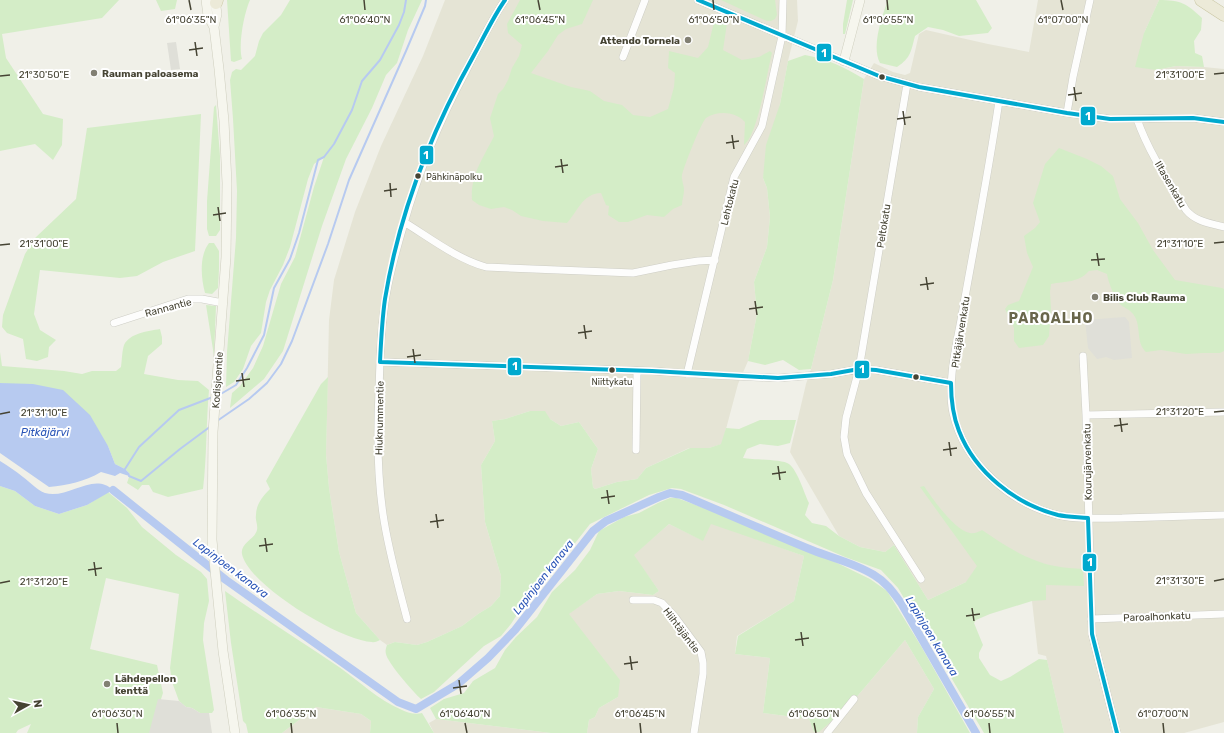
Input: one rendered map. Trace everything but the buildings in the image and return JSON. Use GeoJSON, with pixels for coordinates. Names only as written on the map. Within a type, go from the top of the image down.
{"type":"FeatureCollection","features":[{"type":"Feature","properties":{"kind":"highway"},"geometry":{"type":"LineString","coordinates":[[1200,0],[1224,15]]}},
{"type":"Feature","properties":{"kind":"street","name":"Hiuknummentie"},"geometry":{"type":"LineString","coordinates":[[407,618],[391,556],[383,514],[380,484],[377,433],[380,362],[386,298],[404,222],[421,170],[447,107],[505,0]]}},
{"type":"Feature","properties":{"kind":"street"},"geometry":{"type":"LineString","coordinates":[[624,56],[645,0]]}},
{"type":"Feature","properties":{"kind":"street"},"geometry":{"type":"LineString","coordinates":[[698,0],[879,76],[908,84],[1067,113],[1110,119],[1193,118],[1224,122]]}},
{"type":"Feature","properties":{"kind":"street","name":"Lehtokatu"},"geometry":{"type":"LineString","coordinates":[[689,374],[734,177],[762,126],[782,36],[783,0]]}},
{"type":"Feature","properties":{"kind":"street"},"geometry":{"type":"LineString","coordinates":[[844,61],[860,0]]}},
{"type":"Feature","properties":{"kind":"street"},"geometry":{"type":"LineString","coordinates":[[1067,113],[1090,0]]}},
{"type":"Feature","properties":{"kind":"street","name":"Kodisjoentie"},"geometry":{"type":"LineString","coordinates":[[213,1],[217,14],[214,27],[221,87],[227,183],[226,257],[213,432],[212,523],[213,552],[222,651],[235,733]]}},
{"type":"Feature","properties":{"kind":"street","name":"Peltokatu"},"geometry":{"type":"LineString","coordinates":[[908,84],[859,369],[846,418],[844,437],[846,454],[866,493],[921,579]]}},
{"type":"Feature","properties":{"kind":"street","name":"Pitkäjärvenkatu"},"geometry":{"type":"LineString","coordinates":[[999,101],[979,224],[955,353],[952,383],[951,399],[953,413],[959,431],[969,452],[986,473],[1012,494],[1036,507],[1059,516],[1088,518],[1224,515]]}},
{"type":"Feature","properties":{"kind":"street","name":"Iltasenkatu"},"geometry":{"type":"LineString","coordinates":[[1137,119],[1141,131],[1191,216],[1198,220],[1224,227]]}},
{"type":"Feature","properties":{"kind":"street"},"geometry":{"type":"LineString","coordinates":[[404,222],[464,258],[475,264],[486,267],[633,273],[672,265],[715,260]]}},
{"type":"Feature","properties":{"kind":"street","name":"Rannantie"},"geometry":{"type":"LineString","coordinates":[[114,323],[188,299],[202,299],[223,303]]}},
{"type":"Feature","properties":{"kind":"street","name":"Kourujärvenkatu"},"geometry":{"type":"LineString","coordinates":[[1083,356],[1093,643],[1118,733]]}},
{"type":"Feature","properties":{"kind":"street"},"geometry":{"type":"LineString","coordinates":[[380,362],[637,371],[778,378],[831,374],[859,369],[876,370],[952,383]]}},
{"type":"Feature","properties":{"kind":"street"},"geometry":{"type":"LineString","coordinates":[[636,450],[637,371]]}},
{"type":"Feature","properties":{"kind":"street"},"geometry":{"type":"LineString","coordinates":[[1086,415],[1224,412]]}},
{"type":"Feature","properties":{"kind":"street","name":"Hiihtäjäntie"},"geometry":{"type":"LineString","coordinates":[[634,600],[654,600],[662,603],[675,617],[701,652],[703,663],[694,733]]}},
{"type":"Feature","properties":{"kind":"street","name":"Paroalhonkatu"},"geometry":{"type":"LineString","coordinates":[[1091,619],[1224,614]]}},
{"type":"Feature","properties":{"kind":"street"},"geometry":{"type":"LineString","coordinates":[[827,733],[854,699]]}},
{"type":"Feature","properties":{"kind":"shaded area"},"geometry":{"type":"Polygon","coordinates":[[[445,0],[797,0],[798,21],[763,178],[767,188],[770,217],[767,247],[754,282],[757,314],[748,361],[738,384],[722,444],[709,448],[689,448],[646,468],[637,479],[617,482],[595,489],[593,487],[591,469],[598,449],[579,422],[561,426],[550,419],[530,411],[505,419],[492,421],[495,441],[481,465],[485,522],[501,576],[500,596],[491,606],[462,626],[427,642],[417,645],[395,642],[387,645],[380,640],[356,613],[339,552],[329,488],[326,454],[329,320],[334,280],[355,212],[381,146],[423,56],[445,0]]]}},
{"type":"Feature","properties":{"kind":"shaded area"},"geometry":{"type":"Polygon","coordinates":[[[1038,0],[1159,0],[1144,33],[1156,70],[1176,66],[1224,69],[1224,722],[1184,733],[1064,733],[1046,656],[1038,654],[1032,601],[966,582],[928,600],[894,545],[885,552],[860,547],[839,536],[790,452],[833,280],[864,79],[874,63],[893,72],[905,75],[910,73],[919,34],[926,30],[1029,52],[1038,0]]]}},
{"type":"Feature","properties":{"kind":"shaded area"},"geometry":{"type":"Polygon","coordinates":[[[176,42],[180,69],[171,70],[167,43],[176,42]]]}},
{"type":"Feature","properties":{"kind":"shaded area"},"geometry":{"type":"Polygon","coordinates":[[[1125,317],[1129,322],[1132,358],[1114,360],[1106,357],[1097,359],[1088,348],[1085,320],[1125,317]]]}},
{"type":"Feature","properties":{"kind":"shaded area"},"geometry":{"type":"Polygon","coordinates":[[[711,523],[804,556],[794,601],[737,636],[735,654],[770,658],[763,713],[809,719],[814,732],[849,706],[905,640],[934,689],[918,717],[917,733],[587,733],[589,720],[595,717],[599,708],[618,697],[568,614],[597,594],[619,591],[653,595],[659,591],[633,555],[669,524],[702,540],[711,523]]]}},
{"type":"Feature","properties":{"kind":"shaded area"},"geometry":{"type":"Polygon","coordinates":[[[158,699],[179,701],[186,707],[192,708],[200,713],[209,713],[212,733],[149,733],[158,699]]]}},
{"type":"Feature","properties":{"kind":"shaded area"},"geometry":{"type":"Polygon","coordinates":[[[316,707],[361,714],[371,721],[370,733],[282,733],[316,707]]]}},
{"type":"Feature","properties":{"kind":"shaded area"},"geometry":{"type":"Polygon","coordinates":[[[436,719],[551,733],[434,733],[429,723],[436,719]]]}},
{"type":"Feature","properties":{"kind":"green space"},"geometry":{"type":"Polygon","coordinates":[[[0,0],[119,0],[102,18],[2,34],[6,58],[43,114],[63,119],[62,145],[53,160],[35,144],[0,151],[0,0]]]}},
{"type":"Feature","properties":{"kind":"green space"},"geometry":{"type":"Polygon","coordinates":[[[156,0],[177,0],[175,9],[161,11],[156,0]]]}},
{"type":"Feature","properties":{"kind":"green space"},"geometry":{"type":"Polygon","coordinates":[[[227,0],[250,0],[242,29],[242,59],[234,62],[231,61],[227,0]]]}},
{"type":"Feature","properties":{"kind":"green space"},"geometry":{"type":"Polygon","coordinates":[[[290,0],[422,0],[408,30],[397,63],[386,75],[372,108],[346,159],[322,226],[283,351],[264,379],[230,408],[232,393],[240,386],[253,368],[263,346],[281,284],[295,257],[314,187],[324,157],[314,164],[308,179],[290,247],[266,302],[261,333],[251,346],[243,369],[234,382],[226,387],[227,352],[236,238],[237,191],[230,80],[232,72],[236,69],[241,70],[255,56],[263,33],[281,15],[290,0]]]}},
{"type":"Feature","properties":{"kind":"green space"},"geometry":{"type":"Polygon","coordinates":[[[520,0],[593,0],[582,24],[566,29],[558,35],[531,73],[571,87],[590,91],[604,101],[622,105],[633,115],[650,117],[668,109],[674,87],[675,73],[668,68],[669,51],[698,58],[708,47],[714,22],[719,19],[727,23],[723,50],[742,60],[759,57],[770,51],[772,53],[758,117],[749,139],[744,145],[745,122],[737,116],[721,113],[711,115],[706,118],[700,128],[682,175],[684,190],[682,205],[673,209],[664,217],[647,215],[628,222],[619,222],[608,215],[609,206],[606,205],[601,193],[589,196],[567,223],[543,221],[521,216],[504,207],[491,209],[479,205],[472,200],[473,182],[478,166],[494,136],[490,118],[498,94],[508,80],[512,68],[519,56],[522,45],[508,33],[507,24],[520,0]]]}},
{"type":"Feature","properties":{"kind":"green space"},"geometry":{"type":"Polygon","coordinates":[[[721,0],[775,0],[777,15],[775,19],[767,21],[721,0]]]}},
{"type":"Feature","properties":{"kind":"green space"},"geometry":{"type":"Polygon","coordinates":[[[847,0],[853,0],[845,34],[843,34],[843,24],[847,0]]]}},
{"type":"Feature","properties":{"kind":"green space"},"geometry":{"type":"Polygon","coordinates":[[[888,0],[976,0],[992,28],[988,33],[959,36],[943,30],[928,27],[915,36],[910,54],[902,64],[897,67],[880,63],[877,49],[878,32],[888,0]]]}},
{"type":"Feature","properties":{"kind":"green space"},"geometry":{"type":"Polygon","coordinates":[[[1159,0],[1183,3],[1202,18],[1201,30],[1194,41],[1195,53],[1202,56],[1204,67],[1176,66],[1156,70],[1135,67],[1144,33],[1159,0]]]}},
{"type":"Feature","properties":{"kind":"green space"},"geometry":{"type":"Polygon","coordinates":[[[805,55],[836,64],[864,79],[833,280],[811,369],[799,370],[783,360],[765,365],[748,361],[757,314],[754,282],[767,247],[770,217],[767,188],[763,178],[766,145],[780,104],[788,61],[805,55]]]}},
{"type":"Feature","properties":{"kind":"green space"},"geometry":{"type":"Polygon","coordinates":[[[216,105],[220,156],[220,230],[216,236],[209,236],[207,229],[207,201],[214,107],[216,105]]]}},
{"type":"Feature","properties":{"kind":"green space"},"geometry":{"type":"Polygon","coordinates":[[[201,114],[195,251],[163,262],[137,276],[120,278],[40,270],[34,314],[40,330],[56,340],[49,347],[48,357],[37,361],[26,359],[23,339],[7,333],[2,327],[3,315],[25,254],[35,238],[76,199],[87,128],[201,114]]]}},
{"type":"Feature","properties":{"kind":"green space"},"geometry":{"type":"Polygon","coordinates":[[[1059,148],[1101,166],[1113,176],[1120,199],[1138,223],[1153,250],[1175,280],[1224,289],[1224,351],[1220,353],[1186,354],[1161,350],[1146,352],[1141,344],[1135,317],[1117,300],[1107,274],[1097,270],[1089,271],[1081,278],[1076,280],[1051,284],[1049,336],[1043,345],[1019,348],[1014,341],[1014,328],[1005,309],[1008,305],[1019,301],[1033,267],[1027,253],[1024,236],[1035,228],[1040,222],[1033,203],[1045,164],[1059,148]]]}},
{"type":"Feature","properties":{"kind":"green space"},"geometry":{"type":"Polygon","coordinates":[[[209,243],[214,243],[219,251],[218,288],[212,294],[205,293],[202,274],[202,261],[209,243]]]}},
{"type":"Feature","properties":{"kind":"green space"},"geometry":{"type":"Polygon","coordinates":[[[206,305],[216,306],[214,356],[206,305]]]}},
{"type":"Feature","properties":{"kind":"green space"},"geometry":{"type":"Polygon","coordinates":[[[160,329],[162,344],[148,356],[144,374],[178,380],[198,381],[209,390],[203,489],[168,497],[153,492],[149,485],[142,485],[138,490],[127,483],[130,474],[125,469],[115,464],[108,446],[7,384],[0,383],[0,352],[2,366],[82,374],[92,371],[116,371],[121,367],[123,347],[130,338],[140,333],[160,329]]]}},
{"type":"Feature","properties":{"kind":"green space"},"geometry":{"type":"Polygon","coordinates":[[[328,377],[326,454],[329,488],[339,552],[356,613],[380,640],[375,642],[358,639],[339,632],[298,609],[260,581],[248,567],[242,554],[243,547],[254,536],[257,530],[257,507],[262,497],[270,489],[266,481],[321,384],[328,377]]]}},
{"type":"Feature","properties":{"kind":"green space"},"geometry":{"type":"Polygon","coordinates":[[[530,411],[545,411],[550,419],[561,426],[579,422],[598,449],[591,469],[593,487],[595,489],[617,482],[637,479],[646,468],[690,448],[709,448],[721,444],[726,428],[739,429],[760,420],[796,420],[790,443],[778,446],[760,444],[747,449],[743,458],[774,460],[789,464],[798,477],[809,503],[805,515],[812,523],[826,526],[839,536],[860,547],[885,552],[894,545],[928,600],[966,582],[977,566],[920,487],[924,486],[944,513],[964,531],[973,533],[982,530],[1017,552],[1045,564],[1083,569],[1084,586],[1046,585],[1046,600],[1032,601],[990,614],[976,620],[974,623],[983,645],[979,653],[979,658],[990,675],[1001,681],[1039,659],[1047,660],[1064,733],[984,733],[898,588],[881,570],[845,557],[724,505],[681,489],[672,488],[649,495],[590,524],[537,592],[526,601],[501,636],[484,646],[434,692],[421,699],[391,664],[386,653],[387,645],[395,642],[417,645],[427,642],[462,626],[491,606],[500,596],[501,576],[485,522],[481,465],[495,441],[492,421],[505,419],[530,411]]]}},
{"type":"Feature","properties":{"kind":"green space"},"geometry":{"type":"Polygon","coordinates":[[[0,486],[15,491],[35,506],[59,514],[87,505],[108,492],[127,508],[142,527],[176,555],[201,572],[207,579],[209,601],[204,623],[203,640],[214,710],[212,713],[200,713],[192,708],[186,707],[179,701],[172,682],[170,668],[179,594],[106,578],[90,649],[157,665],[163,693],[150,733],[27,733],[31,724],[18,730],[16,733],[0,733],[0,486]]]}},
{"type":"Feature","properties":{"kind":"green space"},"geometry":{"type":"Polygon","coordinates":[[[670,498],[677,498],[712,511],[833,561],[870,579],[887,591],[921,646],[970,733],[917,733],[918,717],[934,689],[905,640],[849,706],[819,732],[814,732],[809,719],[763,713],[770,658],[735,654],[738,636],[794,601],[804,556],[711,524],[703,541],[669,524],[634,555],[659,591],[653,595],[619,591],[597,594],[569,614],[620,680],[618,697],[599,708],[595,717],[589,720],[587,733],[551,733],[436,719],[430,708],[444,699],[464,693],[473,681],[495,668],[505,650],[537,617],[552,592],[575,570],[590,550],[599,531],[624,517],[639,513],[670,498]]]}},
{"type":"Feature","properties":{"kind":"green space"},"geometry":{"type":"Polygon","coordinates":[[[225,591],[339,667],[393,706],[415,714],[422,713],[434,733],[370,733],[371,721],[361,714],[316,707],[282,733],[248,733],[246,724],[243,721],[225,591]]]}},
{"type":"Feature","properties":{"kind":"water","name":"Pitkäjärvi"},"geometry":{"type":"Polygon","coordinates":[[[0,383],[33,384],[63,390],[90,415],[108,446],[115,464],[125,469],[130,474],[129,476],[120,473],[115,476],[101,472],[76,482],[49,487],[0,453],[0,383]]]}},
{"type":"Feature","properties":{"kind":"water"},"geometry":{"type":"Polygon","coordinates":[[[0,461],[45,493],[63,493],[89,484],[97,483],[105,485],[113,490],[87,505],[59,514],[35,506],[15,491],[0,486],[0,461]]]}},
{"type":"Feature","properties":{"kind":"waterway"},"geometry":{"type":"LineString","coordinates":[[219,395],[236,385],[247,368],[264,335],[274,288],[290,259],[299,233],[318,160],[324,157],[334,144],[352,110],[362,81],[380,60],[399,25],[404,12],[406,0]]}},
{"type":"Feature","properties":{"kind":"waterway"},"geometry":{"type":"LineString","coordinates":[[217,421],[249,399],[267,383],[281,364],[292,341],[328,244],[349,180],[406,51],[425,6],[426,0]]}},
{"type":"Feature","properties":{"kind":"waterway"},"geometry":{"type":"LineString","coordinates":[[125,469],[139,447],[179,410],[213,397]]}},
{"type":"Feature","properties":{"kind":"waterway"},"geometry":{"type":"LineString","coordinates":[[129,476],[141,481],[211,426]]}},
{"type":"Feature","properties":{"kind":"waterway","name":"Lapinjoen kanava"},"geometry":{"type":"LineString","coordinates":[[113,490],[226,580],[398,702],[416,709],[458,684],[488,658],[515,630],[593,531],[606,521],[659,497],[670,493],[682,495],[812,550],[859,567],[874,575],[886,584],[901,603],[976,733]]}},
{"type":"Feature","properties":{"kind":"transit line","name":"1"},"geometry":{"type":"LineString","coordinates":[[505,0],[496,13],[444,113],[408,204],[391,267],[385,299],[380,362],[652,371],[778,378],[831,374],[859,369],[876,370],[951,383],[951,395],[955,419],[959,431],[966,446],[986,473],[1012,494],[1042,510],[1061,516],[1088,518],[1092,634],[1117,733]]}},
{"type":"Feature","properties":{"kind":"transit line","name":"1"},"geometry":{"type":"LineString","coordinates":[[698,0],[879,76],[919,87],[1110,119],[1193,118],[1224,122]]}},
{"type":"Feature","properties":{"kind":"place","name":"Attendo Tornela"},"geometry":{"type":"Point","coordinates":[688,40]}},
{"type":"Feature","properties":{"kind":"place","name":"Rauman paloasema"},"geometry":{"type":"Point","coordinates":[94,73]}},
{"type":"Feature","properties":{"kind":"place","name":"Pähkinäpolku"},"geometry":{"type":"Point","coordinates":[418,176]}},
{"type":"Feature","properties":{"kind":"place","name":"Bilis Club Rauma"},"geometry":{"type":"Point","coordinates":[1095,297]}},
{"type":"Feature","properties":{"kind":"place","name":"Niittykatu"},"geometry":{"type":"Point","coordinates":[612,370]}},
{"type":"Feature","properties":{"kind":"place","name":"Lähdepellon kenttä"},"geometry":{"type":"Point","coordinates":[107,684]}},
{"type":"Feature","properties":{"kind":"district","name":"PAROALHO"},"geometry":{"type":"Point","coordinates":[1051,318]}}]}
